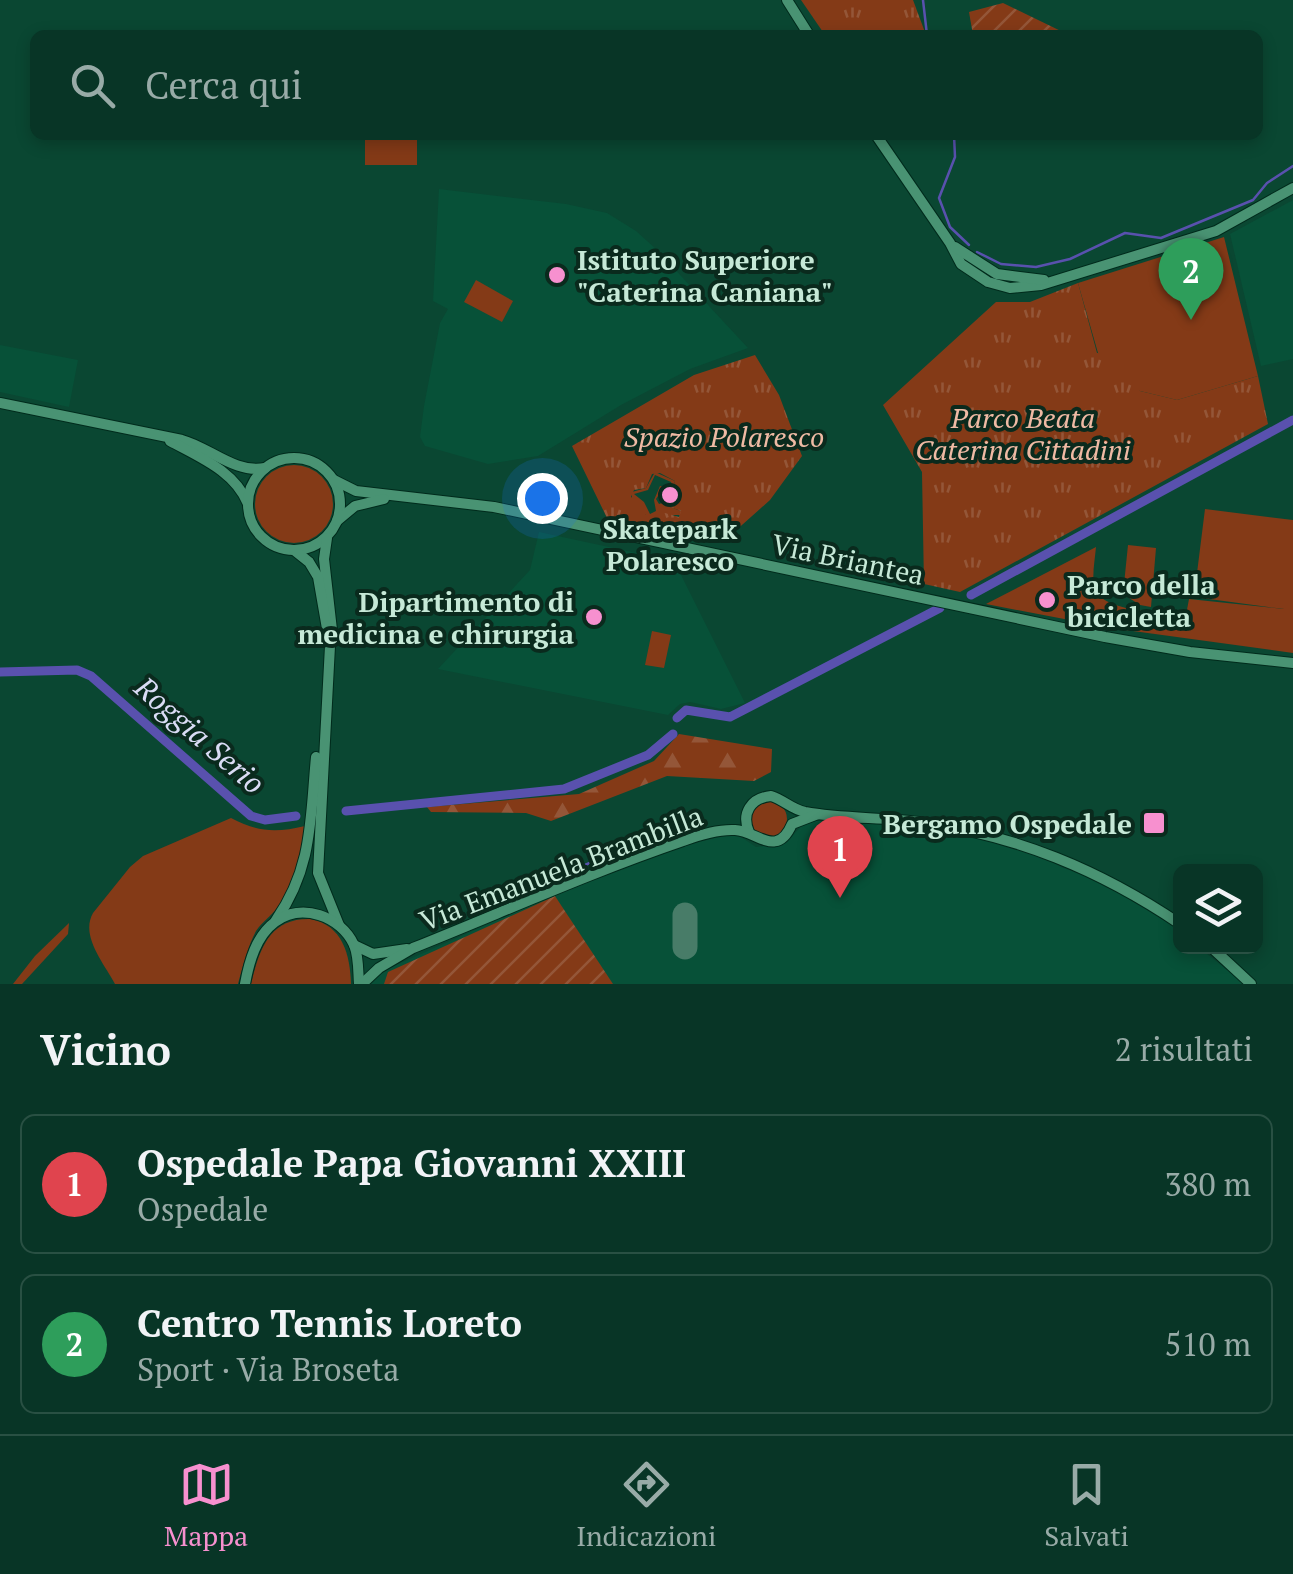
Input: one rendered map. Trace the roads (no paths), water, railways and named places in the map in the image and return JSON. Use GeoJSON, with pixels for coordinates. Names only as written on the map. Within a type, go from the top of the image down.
{"type":"FeatureCollection","features":[{"type":"Feature","properties":{"kind":"main road"},"geometry":{"type":"LineString","coordinates":[[787,0],[806,30]]}},
{"type":"Feature","properties":{"kind":"main road"},"geometry":{"type":"LineString","coordinates":[[879,140],[976,276],[999,286],[1023,288],[1216,231],[1293,188]]}},
{"type":"Feature","properties":{"kind":"main road"},"geometry":{"type":"LineString","coordinates":[[0,403],[200,444],[243,468],[266,468]]}},
{"type":"Feature","properties":{"kind":"main road"},"geometry":{"type":"LineString","coordinates":[[164,438],[228,476],[242,490],[259,534],[275,546],[294,550],[315,545],[337,521],[362,504],[395,498]]}},
{"type":"Feature","properties":{"kind":"main road"},"geometry":{"type":"LineString","coordinates":[[248,504],[254,481],[266,468],[286,458],[301,458],[320,466],[334,480],[340,499],[337,521]]}},
{"type":"Feature","properties":{"kind":"main road","name":"Via Briantea"},"geometry":{"type":"LineString","coordinates":[[334,480],[350,490],[494,507],[1173,649],[1293,663]]}},
{"type":"Feature","properties":{"kind":"main road"},"geometry":{"type":"LineString","coordinates":[[328,535],[324,559],[332,619],[318,873],[340,926],[354,945],[360,984]]}},
{"type":"Feature","properties":{"kind":"main road"},"geometry":{"type":"LineString","coordinates":[[294,550],[309,562],[318,577],[330,649]]}},
{"type":"Feature","properties":{"kind":"main road"},"geometry":{"type":"LineString","coordinates":[[245,984],[260,937],[299,884],[309,848],[317,754],[325,721]]}},
{"type":"Feature","properties":{"kind":"main road","name":"Via Emanuela Brambilla"},"geometry":{"type":"LineString","coordinates":[[724,830],[757,799],[771,796],[789,807],[818,814],[918,822],[1008,840],[1090,870],[1173,919]]}},
{"type":"Feature","properties":{"kind":"main road"},"geometry":{"type":"LineString","coordinates":[[789,807],[792,824]]}},
{"type":"Feature","properties":{"kind":"main road","name":"Via Emanuela Brambilla"},"geometry":{"type":"LineString","coordinates":[[748,810],[749,832]]}},
{"type":"Feature","properties":{"kind":"main road","name":"Via Emanuela Brambilla"},"geometry":{"type":"LineString","coordinates":[[360,984],[413,948],[642,855],[724,830],[749,832],[765,842],[778,840],[792,824],[818,814]]}},
{"type":"Feature","properties":{"kind":"main road"},"geometry":{"type":"LineString","coordinates":[[276,920],[296,913],[320,914],[340,926]]}},
{"type":"Feature","properties":{"kind":"main road","name":"Via Emanuela Brambilla"},"geometry":{"type":"LineString","coordinates":[[354,945],[372,954],[413,948]]}},
{"type":"Feature","properties":{"kind":"main road"},"geometry":{"type":"LineString","coordinates":[[1219,954],[1251,984]]}},
{"type":"Feature","properties":{"kind":"waterway"},"geometry":{"type":"LineString","coordinates":[[923,0],[926,30]]}},
{"type":"Feature","properties":{"kind":"waterway"},"geometry":{"type":"LineString","coordinates":[[954,140],[955,157],[939,198],[950,227],[969,245]]}},
{"type":"Feature","properties":{"kind":"waterway"},"geometry":{"type":"LineString","coordinates":[[977,252],[1001,264],[1036,267],[1070,259],[1125,233],[1161,238],[1253,200],[1267,183],[1293,166]]}},
{"type":"Feature","properties":{"kind":"waterway"},"geometry":{"type":"LineString","coordinates":[[971,595],[1293,420]]}},
{"type":"Feature","properties":{"kind":"waterway"},"geometry":{"type":"LineString","coordinates":[[677,718],[686,710],[730,717],[940,608]]}},
{"type":"Feature","properties":{"kind":"waterway","name":"Roggia Serio"},"geometry":{"type":"LineString","coordinates":[[0,672],[77,670],[91,676],[251,816],[265,820],[296,816]]}},
{"type":"Feature","properties":{"kind":"waterway"},"geometry":{"type":"LineString","coordinates":[[346,811],[564,789],[648,755],[673,734]]}},
{"type":"Feature","properties":{"kind":"waterway"},"geometry":{"type":"LineString","coordinates":[[480,905],[662,832]]}},
{"type":"Feature","properties":{"kind":"place","name":"Istituto Superiore \"Caterina Caniana\""},"geometry":{"type":"Point","coordinates":[557,275]}},
{"type":"Feature","properties":{"kind":"place","name":"Centro Tennis Loreto"},"geometry":{"type":"Point","coordinates":[1191,320]}},
{"type":"Feature","properties":{"kind":"place","name":"Skatepark Polaresco"},"geometry":{"type":"Point","coordinates":[670,495]}},
{"type":"Feature","properties":{"kind":"place","name":"Parco della bicicletta"},"geometry":{"type":"Point","coordinates":[1047,600]}},
{"type":"Feature","properties":{"kind":"place","name":"Dipartimento di medicina e chirurgia"},"geometry":{"type":"Point","coordinates":[594,617]}},
{"type":"Feature","properties":{"kind":"place","name":"Bergamo Ospedale"},"geometry":{"type":"Point","coordinates":[1154,823]}},
{"type":"Feature","properties":{"kind":"place","name":"Ospedale Papa Giovanni XXIII"},"geometry":{"type":"Point","coordinates":[840,898]}},
{"type":"Feature","properties":{"kind":"park label","name":"Parco Beata Caterina Cittadini"},"geometry":{"type":"Point","coordinates":[1023,433]}},
{"type":"Feature","properties":{"kind":"park label","name":"Spazio Polaresco"},"geometry":{"type":"Point","coordinates":[724,436]}}]}
